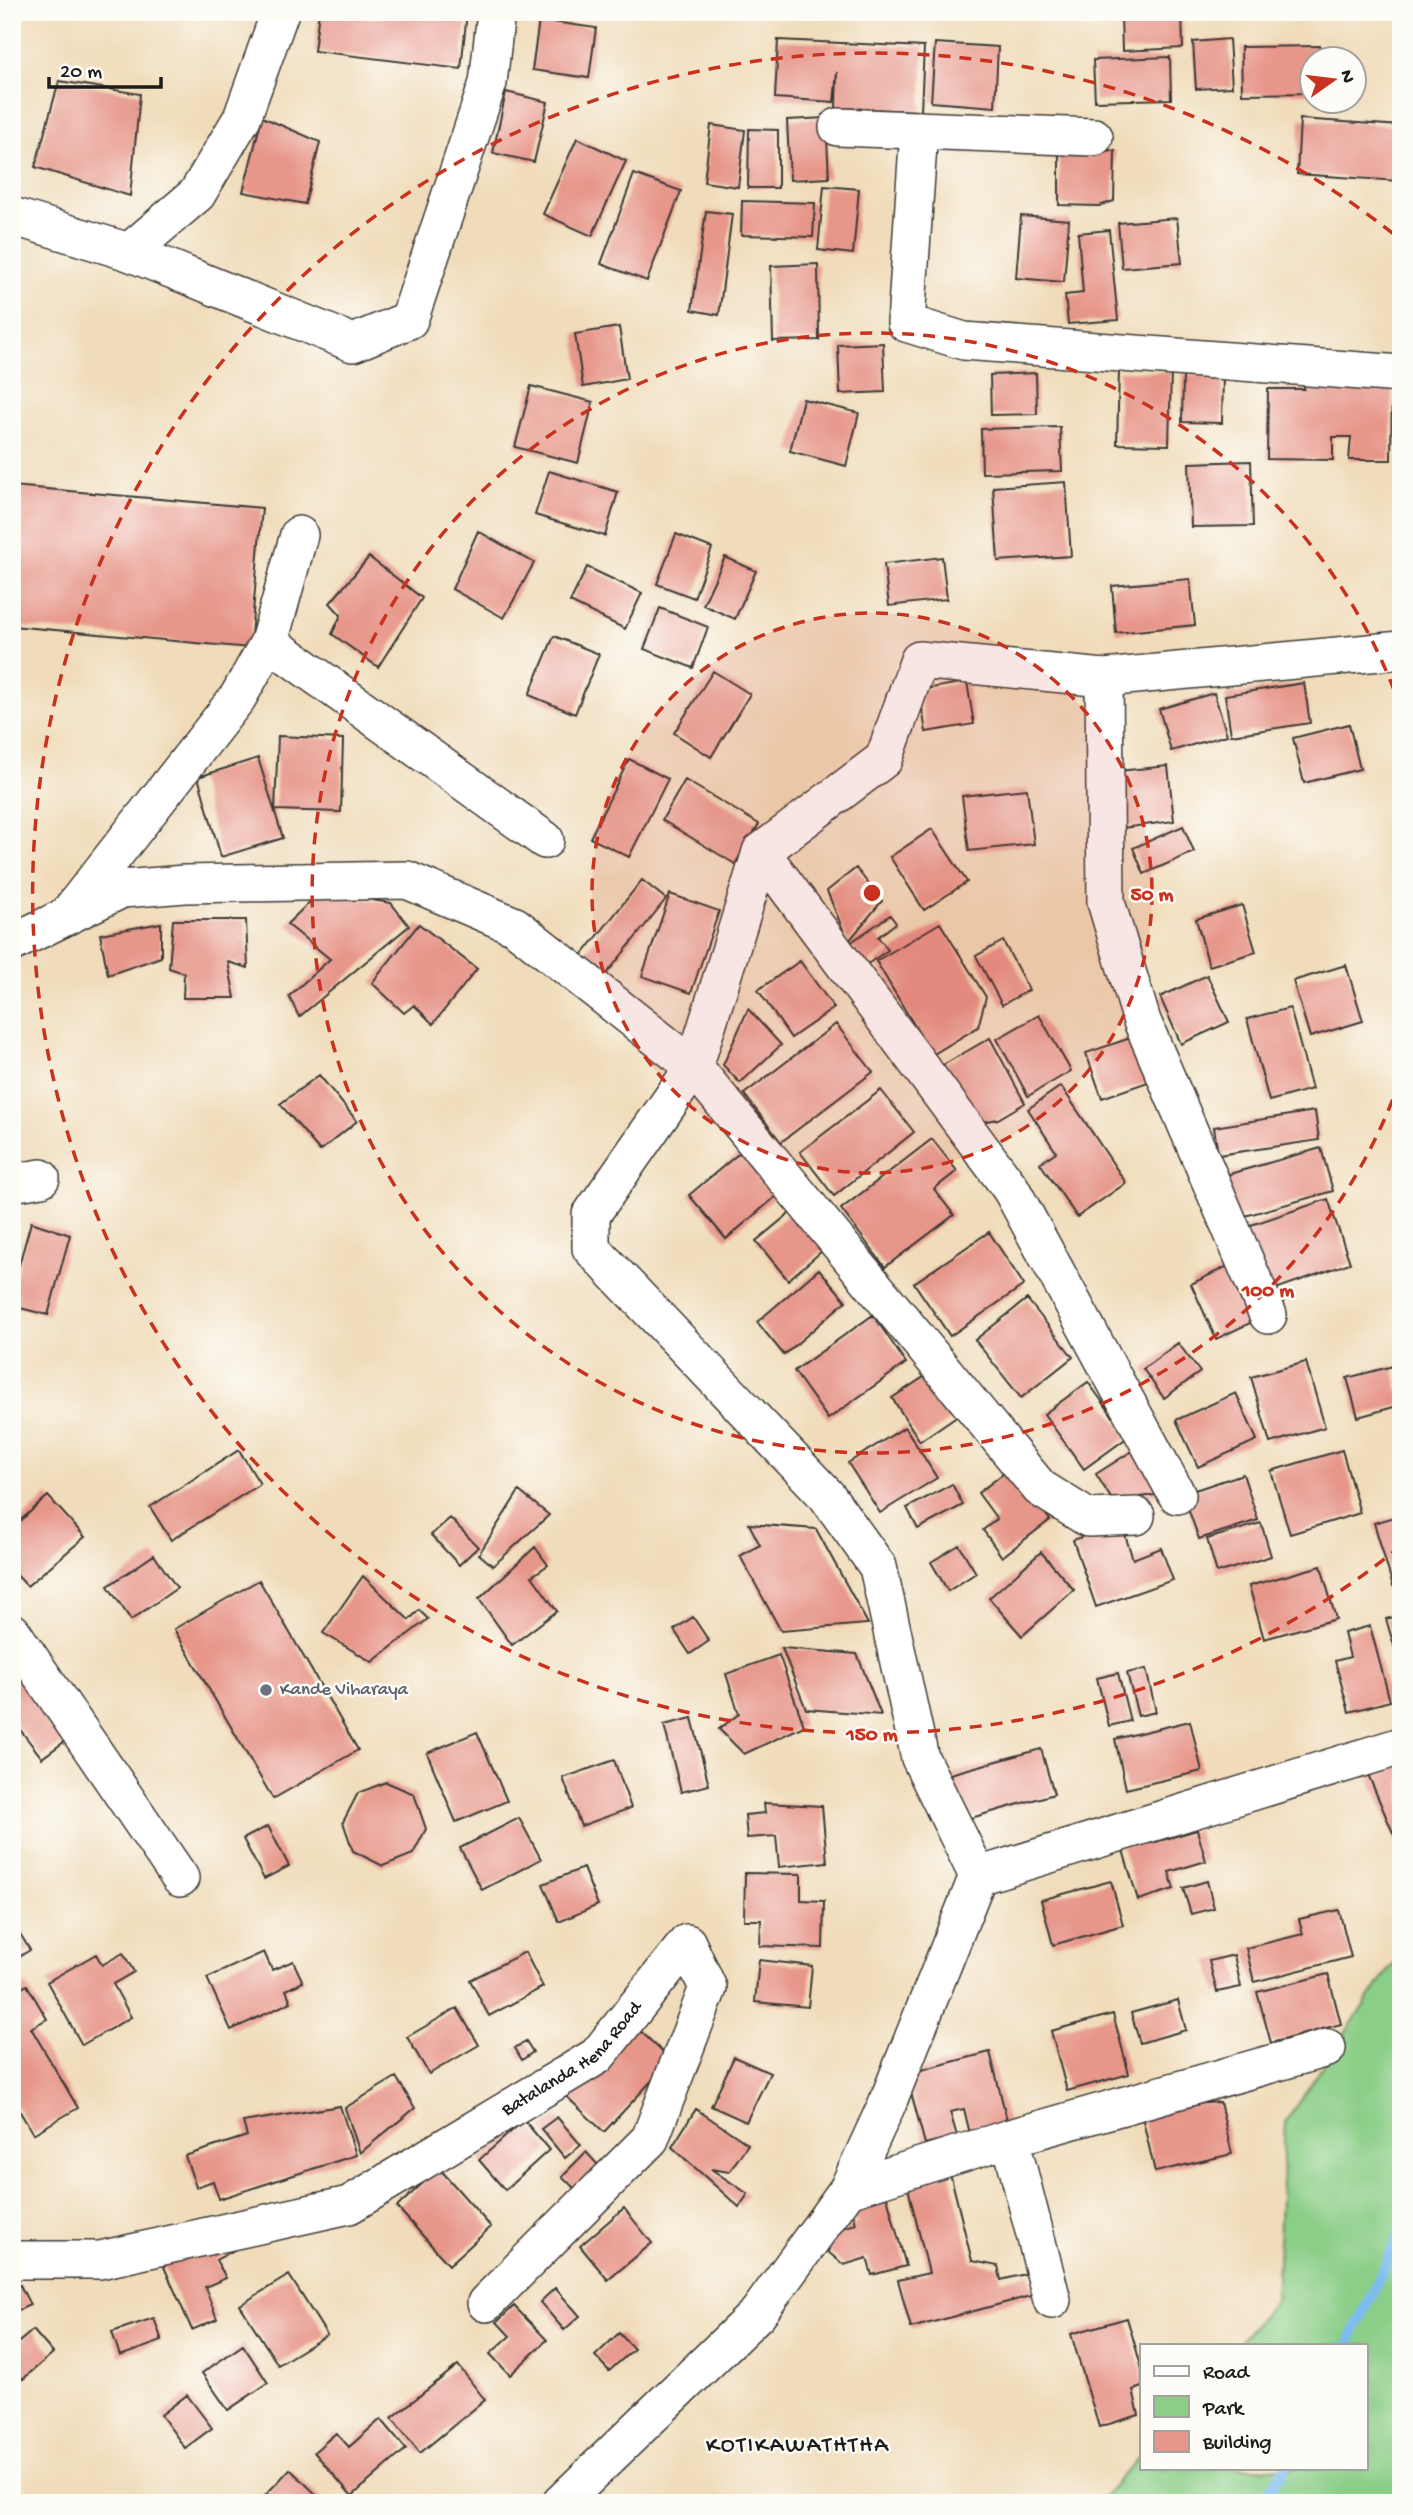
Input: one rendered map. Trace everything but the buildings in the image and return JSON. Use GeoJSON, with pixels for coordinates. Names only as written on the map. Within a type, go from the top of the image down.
{"type":"FeatureCollection","features":[{"type":"Feature","properties":{"kind":"street"},"geometry":{"type":"LineString","coordinates":[[129,252],[197,194],[242,118],[280,12]]}},
{"type":"Feature","properties":{"kind":"street"},"geometry":{"type":"LineString","coordinates":[[12,216],[129,252],[354,343],[409,320],[488,83],[496,12]]}},
{"type":"Feature","properties":{"kind":"street"},"geometry":{"type":"LineString","coordinates":[[838,127],[1094,137]]}},
{"type":"Feature","properties":{"kind":"street"},"geometry":{"type":"LineString","coordinates":[[919,130],[906,323],[964,341],[1401,374]]}},
{"type":"Feature","properties":{"kind":"street"},"geometry":{"type":"LineString","coordinates":[[64,918],[238,697],[269,642],[299,535]]}},
{"type":"Feature","properties":{"kind":"street"},"geometry":{"type":"LineString","coordinates":[[269,642],[545,840]]}},
{"type":"Feature","properties":{"kind":"street"},"geometry":{"type":"LineString","coordinates":[[561,2503],[758,2313],[848,2189],[887,2104],[978,1876],[920,1758],[878,1567],[828,1496],[591,1248],[591,1215],[694,1067],[761,852],[884,759],[919,660],[1104,678],[1401,650]]}},
{"type":"Feature","properties":{"kind":"street"},"geometry":{"type":"LineString","coordinates":[[1104,678],[1106,902],[1142,1021],[1268,1315]]}},
{"type":"Feature","properties":{"kind":"street"},"geometry":{"type":"LineString","coordinates":[[761,852],[1011,1189],[1177,1495]]}},
{"type":"Feature","properties":{"kind":"street"},"geometry":{"type":"LineString","coordinates":[[12,943],[122,889],[185,884],[407,880],[515,926],[694,1067],[1040,1488],[1087,1518],[1136,1516]]}},
{"type":"Feature","properties":{"kind":"street"},"geometry":{"type":"LineString","coordinates":[[12,1632],[180,1878]]}},
{"type":"Feature","properties":{"kind":"street"},"geometry":{"type":"LineString","coordinates":[[978,1876],[1401,1746]]}},
{"type":"Feature","properties":{"kind":"street","name":"Batalanda Hena Road"},"geometry":{"type":"LineString","coordinates":[[12,2260],[100,2260],[349,2206],[597,2056],[687,1943],[708,1988],[650,2139],[486,2303]]}},
{"type":"Feature","properties":{"kind":"street"},"geometry":{"type":"LineString","coordinates":[[848,2189],[1010,2138],[1328,2048]]}},
{"type":"Feature","properties":{"kind":"street"},"geometry":{"type":"LineString","coordinates":[[1010,2138],[1052,2300]]}},
{"type":"Feature","properties":{"kind":"green space"},"geometry":{"type":"Polygon","coordinates":[[[1401,1958],[1401,2503],[1098,2503],[1140,2455],[1140,2470],[1368,2470],[1368,2344],[1238,2344],[1276,2300],[1285,2122],[1388,1970],[1401,1958]]]}},
{"type":"Feature","properties":{"kind":"waterway"},"geometry":{"type":"LineString","coordinates":[[1348,2344],[1401,2231]]}},
{"type":"Feature","properties":{"kind":"waterway"},"geometry":{"type":"LineString","coordinates":[[1260,2503],[1284,2470]]}},
{"type":"Feature","properties":{"kind":"place","name":"Kande Viharaya"},"geometry":{"type":"Point","coordinates":[266,1690]}},
{"type":"Feature","properties":{"kind":"district","name":"KOTIKAWATHTHA"},"geometry":{"type":"Point","coordinates":[798,2446]}}]}
